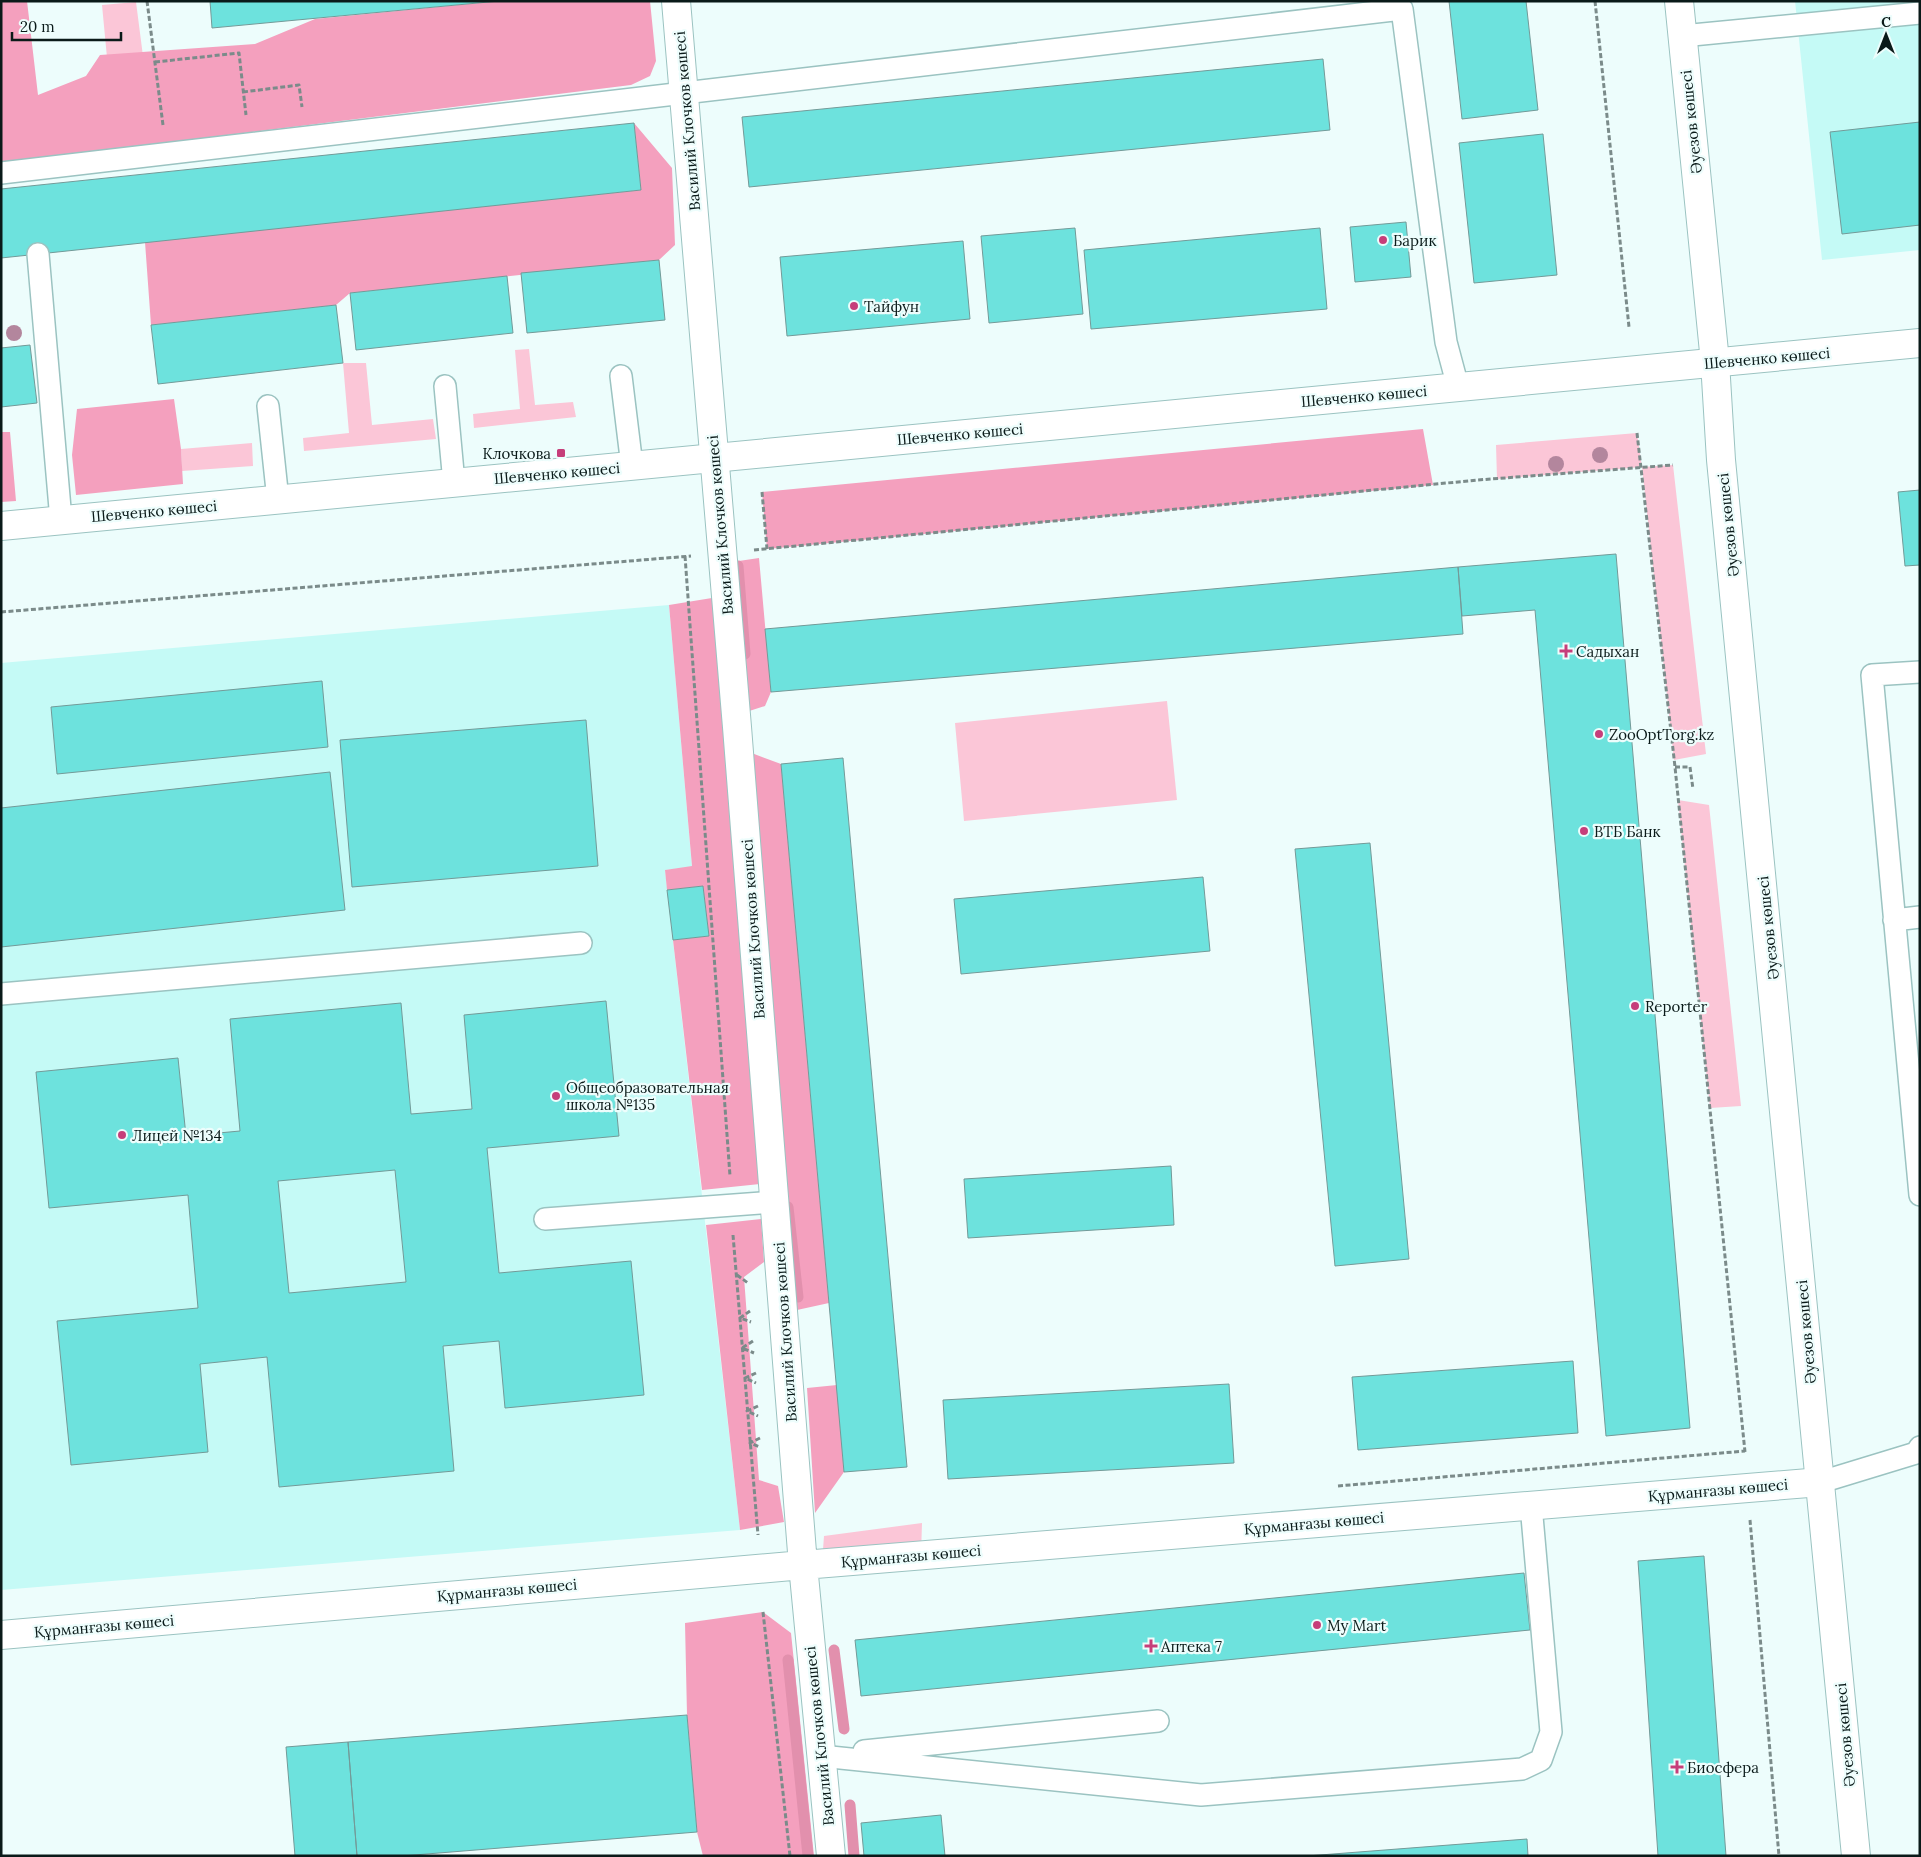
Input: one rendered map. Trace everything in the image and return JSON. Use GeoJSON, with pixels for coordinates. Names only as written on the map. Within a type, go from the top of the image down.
{"type":"FeatureCollection","features":[{"type":"Feature","properties":{"kind":"street","name":"Василий Клочков көшесі"},"geometry":{"type":"LineString","coordinates":[[676,1],[715,458],[803,1565],[831,1856]]}},
{"type":"Feature","properties":{"kind":"street","name":"Әуезов көшесі"},"geometry":{"type":"LineString","coordinates":[[1679,1],[1715,362],[1721,460],[1856,1856]]}},
{"type":"Feature","properties":{"kind":"street","name":"Шевченко көшесі"},"geometry":{"type":"LineString","coordinates":[[1,526],[1920,344]]}},
{"type":"Feature","properties":{"kind":"street","name":"Құрманғазы көшесі"},"geometry":{"type":"LineString","coordinates":[[1,1635],[803,1565],[1820,1482]]}},
{"type":"Feature","properties":{"kind":"lane"},"geometry":{"type":"LineString","coordinates":[[1,174],[30,178],[167,154],[1402,5],[1446,342],[1458,387]]}},
{"type":"Feature","properties":{"kind":"lane"},"geometry":{"type":"LineString","coordinates":[[1682,36],[1920,13]]}},
{"type":"Feature","properties":{"kind":"lane"},"geometry":{"type":"LineString","coordinates":[[38,254],[61,520]]}},
{"type":"Feature","properties":{"kind":"lane"},"geometry":{"type":"LineString","coordinates":[[621,376],[632,466]]}},
{"type":"Feature","properties":{"kind":"lane"},"geometry":{"type":"LineString","coordinates":[[445,386],[454,483]]}},
{"type":"Feature","properties":{"kind":"lane"},"geometry":{"type":"LineString","coordinates":[[268,406],[278,500]]}},
{"type":"Feature","properties":{"kind":"lane"},"geometry":{"type":"LineString","coordinates":[[1920,672],[1872,675],[1894,920],[1918,1151],[1920,1195]]}},
{"type":"Feature","properties":{"kind":"lane"},"geometry":{"type":"LineString","coordinates":[[1894,920],[1920,917]]}},
{"type":"Feature","properties":{"kind":"lane"},"geometry":{"type":"LineString","coordinates":[[1,994],[581,943]]}},
{"type":"Feature","properties":{"kind":"lane"},"geometry":{"type":"LineString","coordinates":[[545,1219],[774,1202]]}},
{"type":"Feature","properties":{"kind":"lane"},"geometry":{"type":"LineString","coordinates":[[1820,1482],[1918,1451]]}},
{"type":"Feature","properties":{"kind":"lane"},"geometry":{"type":"LineString","coordinates":[[821,1756],[1201,1796],[1522,1770],[1542,1760],[1551,1732],[1531,1505]]}},
{"type":"Feature","properties":{"kind":"lane"},"geometry":{"type":"LineString","coordinates":[[821,1756],[1158,1721]]}},
{"type":"Feature","properties":{"kind":"path"},"geometry":{"type":"LineString","coordinates":[[147,1],[167,154]]}},
{"type":"Feature","properties":{"kind":"path"},"geometry":{"type":"LineString","coordinates":[[1595,1],[1629,327]]}},
{"type":"Feature","properties":{"kind":"path"},"geometry":{"type":"LineString","coordinates":[[155,62],[239,53],[249,144]]}},
{"type":"Feature","properties":{"kind":"path"},"geometry":{"type":"LineString","coordinates":[[243,92],[299,85],[306,137]]}},
{"type":"Feature","properties":{"kind":"path"},"geometry":{"type":"LineString","coordinates":[[1637,433],[1675,768],[1745,1438],[1747,1488],[1779,1856]]}},
{"type":"Feature","properties":{"kind":"path"},"geometry":{"type":"LineString","coordinates":[[1,612],[722,553],[1469,481],[1673,465]]}},
{"type":"Feature","properties":{"kind":"path"},"geometry":{"type":"LineString","coordinates":[[762,492],[767,549]]}},
{"type":"Feature","properties":{"kind":"path"},"geometry":{"type":"LineString","coordinates":[[685,556],[732,1205],[732,1232],[758,1536]]}},
{"type":"Feature","properties":{"kind":"path"},"geometry":{"type":"LineString","coordinates":[[1675,768],[1690,767],[1692,789]]}},
{"type":"Feature","properties":{"kind":"path"},"geometry":{"type":"LineString","coordinates":[[763,1612],[790,1856]]}},
{"type":"Feature","properties":{"kind":"shaded area"},"geometry":{"type":"Polygon","coordinates":[[[1,1],[27,1],[38,95],[86,76],[100,55],[255,44],[315,19],[499,1],[650,1],[656,61],[650,76],[631,85],[1,163],[1,1]]]}},
{"type":"Feature","properties":{"kind":"shaded area"},"geometry":{"type":"Polygon","coordinates":[[[1795,1],[1920,1],[1920,250],[1822,260],[1795,1]]]}},
{"type":"Feature","properties":{"kind":"shaded area"},"geometry":{"type":"Polygon","coordinates":[[[136,2],[144,64],[108,68],[102,5],[136,2]]]}},
{"type":"Feature","properties":{"kind":"shaded area"},"geometry":{"type":"Polygon","coordinates":[[[634,123],[672,168],[675,245],[659,260],[350,293],[336,305],[151,325],[145,242],[641,190],[634,123]]]}},
{"type":"Feature","properties":{"kind":"shaded area"},"geometry":{"type":"Polygon","coordinates":[[[529,349],[535,405],[573,402],[576,417],[474,428],[473,414],[520,409],[515,350],[529,349]]]}},
{"type":"Feature","properties":{"kind":"shaded area"},"geometry":{"type":"Polygon","coordinates":[[[343,363],[366,363],[372,425],[433,419],[436,439],[304,451],[303,438],[349,433],[343,363]]]}},
{"type":"Feature","properties":{"kind":"shaded area"},"geometry":{"type":"Polygon","coordinates":[[[174,399],[181,449],[183,484],[76,495],[72,455],[77,409],[174,399]]]}},
{"type":"Feature","properties":{"kind":"shaded area"},"geometry":{"type":"Polygon","coordinates":[[[1423,429],[1433,485],[767,549],[762,492],[1423,429]]]}},
{"type":"Feature","properties":{"kind":"shaded area"},"geometry":{"type":"Polygon","coordinates":[[[1,432],[10,432],[16,501],[1,502],[1,432]]]}},
{"type":"Feature","properties":{"kind":"shaded area"},"geometry":{"type":"Polygon","coordinates":[[[1637,433],[1642,467],[1497,479],[1496,445],[1637,433]]]}},
{"type":"Feature","properties":{"kind":"shaded area"},"geometry":{"type":"Polygon","coordinates":[[[252,443],[253,466],[182,471],[181,449],[252,443]]]}},
{"type":"Feature","properties":{"kind":"shaded area"},"geometry":{"type":"Polygon","coordinates":[[[1673,465],[1706,754],[1674,760],[1642,467],[1673,465]]]}},
{"type":"Feature","properties":{"kind":"shaded area"},"geometry":{"type":"Polygon","coordinates":[[[759,558],[771,692],[765,706],[743,713],[732,562],[759,558]]]}},
{"type":"Feature","properties":{"kind":"shaded area"},"geometry":{"type":"Polygon","coordinates":[[[718,597],[760,1184],[702,1190],[673,940],[709,936],[703,886],[667,890],[665,870],[692,866],[669,605],[718,597]]]}},
{"type":"Feature","properties":{"kind":"shaded area"},"geometry":{"type":"Polygon","coordinates":[[[669,605],[692,867],[665,870],[740,1530],[1,1590],[1,663],[669,605]]]}},
{"type":"Feature","properties":{"kind":"shaded area"},"geometry":{"type":"Polygon","coordinates":[[[1167,701],[1177,800],[964,821],[955,723],[1167,701]]]}},
{"type":"Feature","properties":{"kind":"shaded area"},"geometry":{"type":"Polygon","coordinates":[[[749,752],[781,764],[829,1303],[797,1310],[749,752]]]}},
{"type":"Feature","properties":{"kind":"shaded area"},"geometry":{"type":"Polygon","coordinates":[[[1678,800],[1709,805],[1741,1106],[1710,1108],[1678,800]]]}},
{"type":"Feature","properties":{"kind":"shaded area"},"geometry":{"type":"Polygon","coordinates":[[[761,1219],[764,1262],[744,1277],[759,1480],[778,1486],[784,1522],[740,1530],[706,1225],[761,1219]]]}},
{"type":"Feature","properties":{"kind":"shaded area"},"geometry":{"type":"Polygon","coordinates":[[[837,1385],[844,1472],[815,1513],[807,1388],[837,1385]]]}},
{"type":"Feature","properties":{"kind":"shaded area"},"geometry":{"type":"Polygon","coordinates":[[[922,1523],[921,1555],[822,1563],[824,1536],[922,1523]]]}},
{"type":"Feature","properties":{"kind":"shaded area"},"geometry":{"type":"Polygon","coordinates":[[[763,1612],[791,1633],[814,1856],[703,1856],[697,1832],[687,1715],[685,1623],[763,1612]]]}},
{"type":"Feature","properties":{"kind":"building"},"geometry":{"type":"Polygon","coordinates":[[[210,1],[499,1],[212,28],[210,1]]]}},
{"type":"Feature","properties":{"kind":"building"},"geometry":{"type":"Polygon","coordinates":[[[1449,1],[1526,1],[1538,110],[1462,119],[1449,1]]]}},
{"type":"Feature","properties":{"kind":"building"},"geometry":{"type":"Polygon","coordinates":[[[1323,59],[1330,130],[749,187],[742,117],[1323,59]]]}},
{"type":"Feature","properties":{"kind":"building"},"geometry":{"type":"Polygon","coordinates":[[[1920,122],[1920,225],[1842,234],[1830,132],[1920,122]]]}},
{"type":"Feature","properties":{"kind":"building"},"geometry":{"type":"Polygon","coordinates":[[[634,123],[641,190],[1,258],[1,189],[634,123]]]}},
{"type":"Feature","properties":{"kind":"building"},"geometry":{"type":"Polygon","coordinates":[[[1543,134],[1557,275],[1474,283],[1459,143],[1543,134]]]}},
{"type":"Feature","properties":{"kind":"building"},"geometry":{"type":"Polygon","coordinates":[[[1406,222],[1411,277],[1355,282],[1350,227],[1406,222]]]}},
{"type":"Feature","properties":{"kind":"building"},"geometry":{"type":"Polygon","coordinates":[[[1075,228],[1083,314],[989,323],[981,236],[1075,228]]]}},
{"type":"Feature","properties":{"kind":"building"},"geometry":{"type":"Polygon","coordinates":[[[1320,228],[1327,309],[1091,329],[1084,250],[1320,228]]]}},
{"type":"Feature","properties":{"kind":"building"},"geometry":{"type":"Polygon","coordinates":[[[963,241],[970,319],[787,336],[780,257],[963,241]]]}},
{"type":"Feature","properties":{"kind":"building"},"geometry":{"type":"Polygon","coordinates":[[[659,260],[665,320],[527,333],[521,273],[659,260]]]}},
{"type":"Feature","properties":{"kind":"building"},"geometry":{"type":"Polygon","coordinates":[[[507,276],[513,333],[356,350],[350,293],[507,276]]]}},
{"type":"Feature","properties":{"kind":"building"},"geometry":{"type":"Polygon","coordinates":[[[336,305],[343,363],[158,384],[151,325],[336,305]]]}},
{"type":"Feature","properties":{"kind":"building"},"geometry":{"type":"Polygon","coordinates":[[[30,345],[37,403],[1,407],[1,348],[30,345]]]}},
{"type":"Feature","properties":{"kind":"building"},"geometry":{"type":"Polygon","coordinates":[[[1920,490],[1920,565],[1905,566],[1898,492],[1920,490]]]}},
{"type":"Feature","properties":{"kind":"building"},"geometry":{"type":"Polygon","coordinates":[[[1616,554],[1690,1428],[1606,1436],[1535,610],[1462,616],[1458,567],[1616,554]]]}},
{"type":"Feature","properties":{"kind":"building"},"geometry":{"type":"Polygon","coordinates":[[[1458,567],[1463,634],[771,692],[765,629],[1458,567]]]}},
{"type":"Feature","properties":{"kind":"building"},"geometry":{"type":"Polygon","coordinates":[[[322,681],[328,747],[57,774],[51,707],[322,681]]]}},
{"type":"Feature","properties":{"kind":"building"},"geometry":{"type":"Polygon","coordinates":[[[586,720],[598,866],[352,887],[340,740],[586,720]]]}},
{"type":"Feature","properties":{"kind":"building"},"geometry":{"type":"Polygon","coordinates":[[[843,758],[907,1467],[844,1472],[781,764],[843,758]]]}},
{"type":"Feature","properties":{"kind":"building"},"geometry":{"type":"Polygon","coordinates":[[[330,772],[345,910],[1,947],[1,808],[330,772]]]}},
{"type":"Feature","properties":{"kind":"building"},"geometry":{"type":"Polygon","coordinates":[[[1370,843],[1409,1259],[1335,1266],[1295,849],[1370,843]]]}},
{"type":"Feature","properties":{"kind":"building"},"geometry":{"type":"Polygon","coordinates":[[[1203,877],[1210,951],[961,974],[954,899],[1203,877]]]}},
{"type":"Feature","properties":{"kind":"building"},"geometry":{"type":"Polygon","coordinates":[[[703,886],[709,936],[673,940],[667,890],[703,886]]]}},
{"type":"Feature","properties":{"kind":"building"},"geometry":{"type":"Polygon","coordinates":[[[606,1001],[619,1136],[487,1148],[499,1273],[631,1261],[644,1395],[505,1408],[499,1341],[443,1346],[454,1471],[279,1487],[267,1357],[200,1364],[208,1452],[71,1465],[57,1321],[198,1308],[188,1195],[49,1208],[36,1072],[178,1058],[186,1136],[240,1131],[230,1019],[401,1003],[411,1114],[472,1109],[464,1015],[606,1001]],[[395,1170],[278,1181],[289,1293],[406,1282],[395,1170]]]}},
{"type":"Feature","properties":{"kind":"building"},"geometry":{"type":"Polygon","coordinates":[[[1171,1166],[1174,1225],[968,1238],[964,1179],[1171,1166]]]}},
{"type":"Feature","properties":{"kind":"building"},"geometry":{"type":"Polygon","coordinates":[[[1573,1361],[1578,1433],[1358,1450],[1352,1377],[1573,1361]]]}},
{"type":"Feature","properties":{"kind":"building"},"geometry":{"type":"Polygon","coordinates":[[[1229,1384],[1234,1463],[948,1479],[943,1400],[1229,1384]]]}},
{"type":"Feature","properties":{"kind":"building"},"geometry":{"type":"Polygon","coordinates":[[[1704,1556],[1726,1856],[1658,1856],[1638,1561],[1704,1556]]]}},
{"type":"Feature","properties":{"kind":"building"},"geometry":{"type":"Polygon","coordinates":[[[1524,1573],[1530,1630],[861,1696],[855,1640],[1524,1573]]]}},
{"type":"Feature","properties":{"kind":"building"},"geometry":{"type":"Polygon","coordinates":[[[687,1715],[697,1832],[402,1856],[357,1856],[348,1742],[687,1715]]]}},
{"type":"Feature","properties":{"kind":"building"},"geometry":{"type":"Polygon","coordinates":[[[348,1742],[357,1856],[295,1856],[286,1747],[348,1742]]]}},
{"type":"Feature","properties":{"kind":"building"},"geometry":{"type":"Polygon","coordinates":[[[941,1815],[945,1856],[864,1856],[861,1823],[941,1815]]]}},
{"type":"Feature","properties":{"kind":"building"},"geometry":{"type":"Polygon","coordinates":[[[1527,1839],[1528,1856],[1307,1856],[1527,1839]]]}},
{"type":"Feature","properties":{"kind":"waterway"},"geometry":{"type":"LineString","coordinates":[[738,566],[745,654]]}},
{"type":"Feature","properties":{"kind":"waterway"},"geometry":{"type":"LineString","coordinates":[[788,1207],[798,1297]]}},
{"type":"Feature","properties":{"kind":"waterway"},"geometry":{"type":"LineString","coordinates":[[834,1650],[844,1729]]}},
{"type":"Feature","properties":{"kind":"waterway"},"geometry":{"type":"LineString","coordinates":[[788,1660],[808,1856]]}},
{"type":"Feature","properties":{"kind":"waterway"},"geometry":{"type":"LineString","coordinates":[[850,1805],[854,1856]]}},
{"type":"Feature","properties":{"kind":"place","name":"Барик"},"geometry":{"type":"Point","coordinates":[1383,240]}},
{"type":"Feature","properties":{"kind":"place","name":"Тайфун"},"geometry":{"type":"Point","coordinates":[854,306]}},
{"type":"Feature","properties":{"kind":"place","name":"Клочкова"},"geometry":{"type":"Point","coordinates":[561,453]}},
{"type":"Feature","properties":{"kind":"place","name":"Садыхан"},"geometry":{"type":"Point","coordinates":[1566,651]}},
{"type":"Feature","properties":{"kind":"place","name":"ZooOptTorg.kz"},"geometry":{"type":"Point","coordinates":[1599,734]}},
{"type":"Feature","properties":{"kind":"place","name":"ВТБ Банк"},"geometry":{"type":"Point","coordinates":[1584,831]}},
{"type":"Feature","properties":{"kind":"place","name":"Reporter"},"geometry":{"type":"Point","coordinates":[1635,1006]}},
{"type":"Feature","properties":{"kind":"place","name":"Общеобразовательная школа №135"},"geometry":{"type":"Point","coordinates":[556,1096]}},
{"type":"Feature","properties":{"kind":"place","name":"Лицей №134"},"geometry":{"type":"Point","coordinates":[122,1135]}},
{"type":"Feature","properties":{"kind":"place","name":"My Mart"},"geometry":{"type":"Point","coordinates":[1317,1625]}},
{"type":"Feature","properties":{"kind":"place","name":"Аптека 7"},"geometry":{"type":"Point","coordinates":[1151,1646]}},
{"type":"Feature","properties":{"kind":"place","name":"Биосфера"},"geometry":{"type":"Point","coordinates":[1677,1767]}}]}
